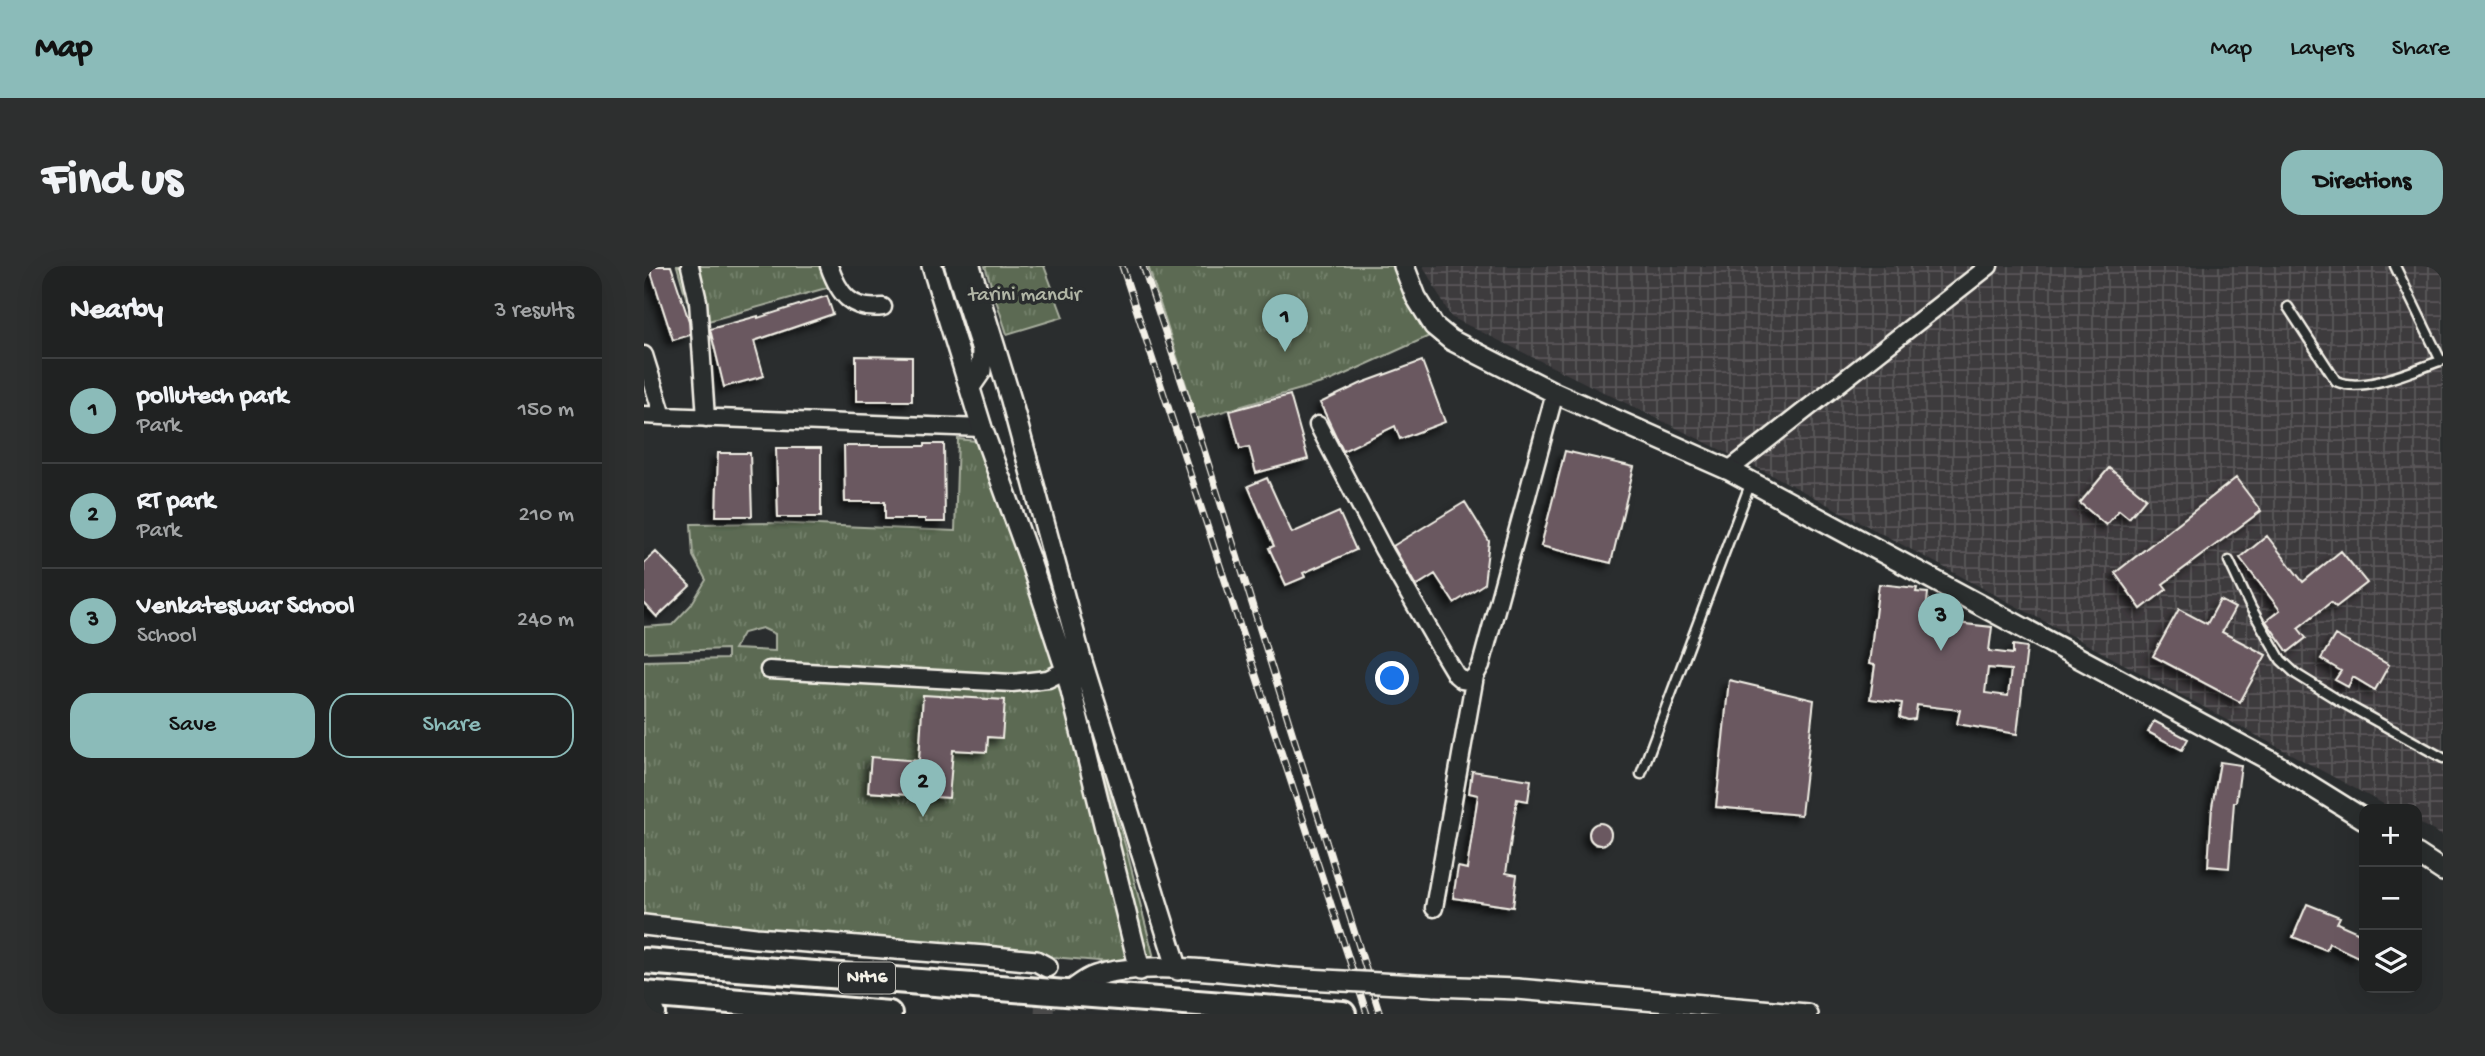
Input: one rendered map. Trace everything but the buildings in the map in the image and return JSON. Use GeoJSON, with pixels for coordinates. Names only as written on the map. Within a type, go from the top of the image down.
{"type":"FeatureCollection","features":[{"type":"Feature","properties":{"kind":"highway","name":"NH16"},"geometry":{"type":"LineString","coordinates":[[644,961],[1343,1014]]}},
{"type":"Feature","properties":{"kind":"highway","name":"NH16"},"geometry":{"type":"LineString","coordinates":[[644,994],[888,1014]]}},
{"type":"Feature","properties":{"kind":"highway"},"geometry":{"type":"LineString","coordinates":[[644,1012],[653,1014]]}},
{"type":"Feature","properties":{"kind":"street"},"geometry":{"type":"LineString","coordinates":[[690,266],[698,301],[706,418]]}},
{"type":"Feature","properties":{"kind":"street"},"geometry":{"type":"LineString","coordinates":[[829,266],[841,291],[849,300],[863,308],[883,307]]}},
{"type":"Feature","properties":{"kind":"street"},"geometry":{"type":"LineString","coordinates":[[932,266],[982,428],[1066,670],[1140,970]]}},
{"type":"Feature","properties":{"kind":"street"},"geometry":{"type":"LineString","coordinates":[[955,266],[982,350],[1004,378]]}},
{"type":"Feature","properties":{"kind":"street"},"geometry":{"type":"LineString","coordinates":[[970,266],[1004,378],[1080,655],[1178,970]]}},
{"type":"Feature","properties":{"kind":"street"},"geometry":{"type":"LineString","coordinates":[[1404,266],[1416,297],[1434,326],[1451,340],[1555,393],[1729,470],[2269,760],[2359,816]]}},
{"type":"Feature","properties":{"kind":"street"},"geometry":{"type":"LineString","coordinates":[[1729,470],[1989,266]]}},
{"type":"Feature","properties":{"kind":"street"},"geometry":{"type":"LineString","coordinates":[[970,387],[981,371],[982,350]]}},
{"type":"Feature","properties":{"kind":"street"},"geometry":{"type":"LineString","coordinates":[[644,355],[663,416]]}},
{"type":"Feature","properties":{"kind":"street"},"geometry":{"type":"LineString","coordinates":[[1434,908],[1475,676],[1481,665],[1555,393]]}},
{"type":"Feature","properties":{"kind":"street"},"geometry":{"type":"LineString","coordinates":[[644,415],[982,428]]}},
{"type":"Feature","properties":{"kind":"street"},"geometry":{"type":"LineString","coordinates":[[1318,425],[1383,549],[1456,675],[1469,681],[1475,676]]}},
{"type":"Feature","properties":{"kind":"street"},"geometry":{"type":"LineString","coordinates":[[769,670],[1012,682],[1048,680],[1066,670]]}},
{"type":"Feature","properties":{"kind":"street"},"geometry":{"type":"LineString","coordinates":[[2422,856],[2443,871]]}},
{"type":"Feature","properties":{"kind":"street"},"geometry":{"type":"LineString","coordinates":[[644,925],[756,938],[1036,961],[1047,967]]}},
{"type":"Feature","properties":{"kind":"street"},"geometry":{"type":"LineString","coordinates":[[1067,994],[1093,977],[1140,970],[1178,970],[1517,989],[1807,1014]]}},
{"type":"Feature","properties":{"kind":"lane"},"geometry":{"type":"LineString","coordinates":[[2288,307],[2336,381],[2345,385],[2367,384],[2442,360],[2395,266]]}},
{"type":"Feature","properties":{"kind":"lane"},"geometry":{"type":"LineString","coordinates":[[1641,774],[1751,482]]}},
{"type":"Feature","properties":{"kind":"lane"},"geometry":{"type":"LineString","coordinates":[[2229,561],[2251,608],[2281,660],[2296,674],[2443,758]]}},
{"type":"Feature","properties":{"kind":"shaded area"},"geometry":{"type":"Polygon","coordinates":[[[1423,266],[2443,266],[2443,836],[2422,825],[2422,804],[2384,804],[1782,480],[1451,317],[1423,266]]]}},
{"type":"Feature","properties":{"kind":"green space"},"geometry":{"type":"Polygon","coordinates":[[[677,266],[832,266],[837,285],[694,325],[677,266]]]}},
{"type":"Feature","properties":{"kind":"green space","name":"tarini mandir"},"geometry":{"type":"Polygon","coordinates":[[[985,266],[1044,266],[1063,317],[1007,334],[985,266]]]}},
{"type":"Feature","properties":{"kind":"green space"},"geometry":{"type":"Polygon","coordinates":[[[1148,266],[1403,266],[1436,333],[1332,380],[1197,419],[1148,266]]]}},
{"type":"Feature","properties":{"kind":"green space"},"geometry":{"type":"Polygon","coordinates":[[[958,439],[976,441],[1074,675],[1126,848],[1156,966],[728,929],[644,928],[644,661],[727,659],[727,649],[644,652],[644,627],[672,625],[691,605],[706,580],[693,556],[691,524],[772,523],[955,531],[958,439]],[[762,628],[743,633],[734,649],[775,651],[775,634],[762,628]]]}},
{"type":"Feature","properties":{"kind":"tunnel"},"geometry":{"type":"LineString","coordinates":[[1044,1014],[1047,967]]}},
{"type":"Feature","properties":{"kind":"railway"},"geometry":{"type":"LineString","coordinates":[[1122,266],[1367,1014]]}},
{"type":"Feature","properties":{"kind":"railway"},"geometry":{"type":"LineString","coordinates":[[1143,266],[1200,437],[1380,1014]]}},
{"type":"Feature","properties":{"kind":"place","name":"pollutech park"},"geometry":{"type":"Point","coordinates":[1285,352]}},
{"type":"Feature","properties":{"kind":"place","name":"Venkateswar School"},"geometry":{"type":"Point","coordinates":[1941,651]}},
{"type":"Feature","properties":{"kind":"place","name":"RT park"},"geometry":{"type":"Point","coordinates":[923,817]}}]}
